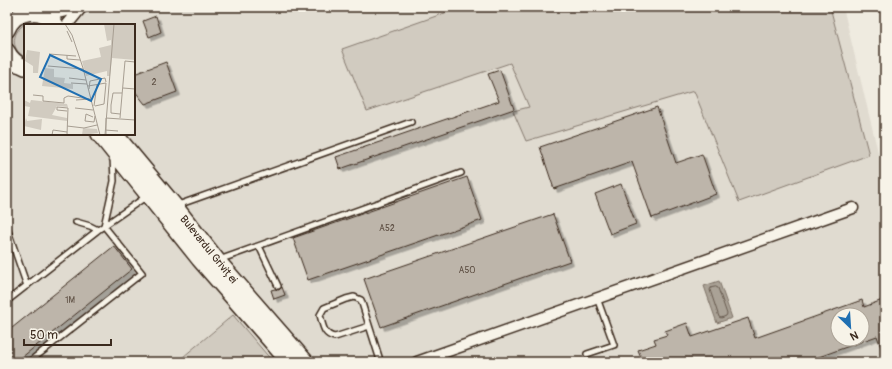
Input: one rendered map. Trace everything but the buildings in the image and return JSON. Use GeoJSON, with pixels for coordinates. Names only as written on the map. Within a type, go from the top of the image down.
{"type":"FeatureCollection","features":[{"type":"Feature","properties":{"kind":"main road"},"geometry":{"type":"LineString","coordinates":[[7,27],[15,18],[36,13]]}},
{"type":"Feature","properties":{"kind":"main road"},"geometry":{"type":"LineString","coordinates":[[7,51],[13,60],[24,67]]}},
{"type":"Feature","properties":{"kind":"main road","name":"Bulevardul Griviței"},"geometry":{"type":"LineString","coordinates":[[100,135],[199,259],[289,362]]}},
{"type":"Feature","properties":{"kind":"main road","name":"Bulevardul Griviței"},"geometry":{"type":"LineString","coordinates":[[117,135],[218,261],[306,362]]}},
{"type":"Feature","properties":{"kind":"street"},"geometry":{"type":"LineString","coordinates":[[36,13],[58,13],[82,8]]}},
{"type":"Feature","properties":{"kind":"street"},"geometry":{"type":"LineString","coordinates":[[67,24],[82,8]]}},
{"type":"Feature","properties":{"kind":"street"},"geometry":{"type":"LineString","coordinates":[[417,362],[853,208]]}},
{"type":"Feature","properties":{"kind":"lane"},"geometry":{"type":"LineString","coordinates":[[7,68],[24,68]]}},
{"type":"Feature","properties":{"kind":"lane"},"geometry":{"type":"LineString","coordinates":[[175,206],[411,122]]}},
{"type":"Feature","properties":{"kind":"lane"},"geometry":{"type":"LineString","coordinates":[[29,362],[142,273],[125,256],[104,226],[114,181],[113,152]]}},
{"type":"Feature","properties":{"kind":"lane"},"geometry":{"type":"LineString","coordinates":[[218,261],[461,173]]}},
{"type":"Feature","properties":{"kind":"lane"},"geometry":{"type":"LineString","coordinates":[[7,301],[98,230],[148,195]]}},
{"type":"Feature","properties":{"kind":"lane"},"geometry":{"type":"LineString","coordinates":[[76,222],[98,230]]}},
{"type":"Feature","properties":{"kind":"lane"},"geometry":{"type":"LineString","coordinates":[[7,228],[27,286]]}},
{"type":"Feature","properties":{"kind":"lane"},"geometry":{"type":"LineString","coordinates":[[259,246],[278,286]]}},
{"type":"Feature","properties":{"kind":"lane"},"geometry":{"type":"LineString","coordinates":[[369,326],[335,337],[330,336],[326,334],[320,315],[324,308],[346,299],[354,297],[361,300],[379,357]]}},
{"type":"Feature","properties":{"kind":"lane"},"geometry":{"type":"LineString","coordinates":[[587,354],[614,345],[597,298]]}},
{"type":"Feature","properties":{"kind":"shaded area"},"geometry":{"type":"Polygon","coordinates":[[[7,7],[843,7],[885,181],[885,362],[273,362],[233,315],[177,362],[7,362],[7,7]]]}},
{"type":"Feature","properties":{"kind":"shaded area"},"geometry":{"type":"Polygon","coordinates":[[[462,7],[830,7],[869,155],[739,202],[694,91],[526,141],[513,111],[529,107],[510,63],[367,111],[342,49],[462,7]]]}},
{"type":"Feature","properties":{"kind":"shaded area"},"geometry":{"type":"Polygon","coordinates":[[[24,25],[24,56],[16,49],[14,40],[18,30],[24,25]]]}},
{"type":"Feature","properties":{"kind":"shaded area"},"geometry":{"type":"Polygon","coordinates":[[[233,315],[273,362],[177,362],[233,315]]]}},
{"type":"Feature","properties":{"kind":"water"},"geometry":{"type":"Polygon","coordinates":[[[719,281],[732,318],[717,323],[704,286],[719,281]]]}}]}
